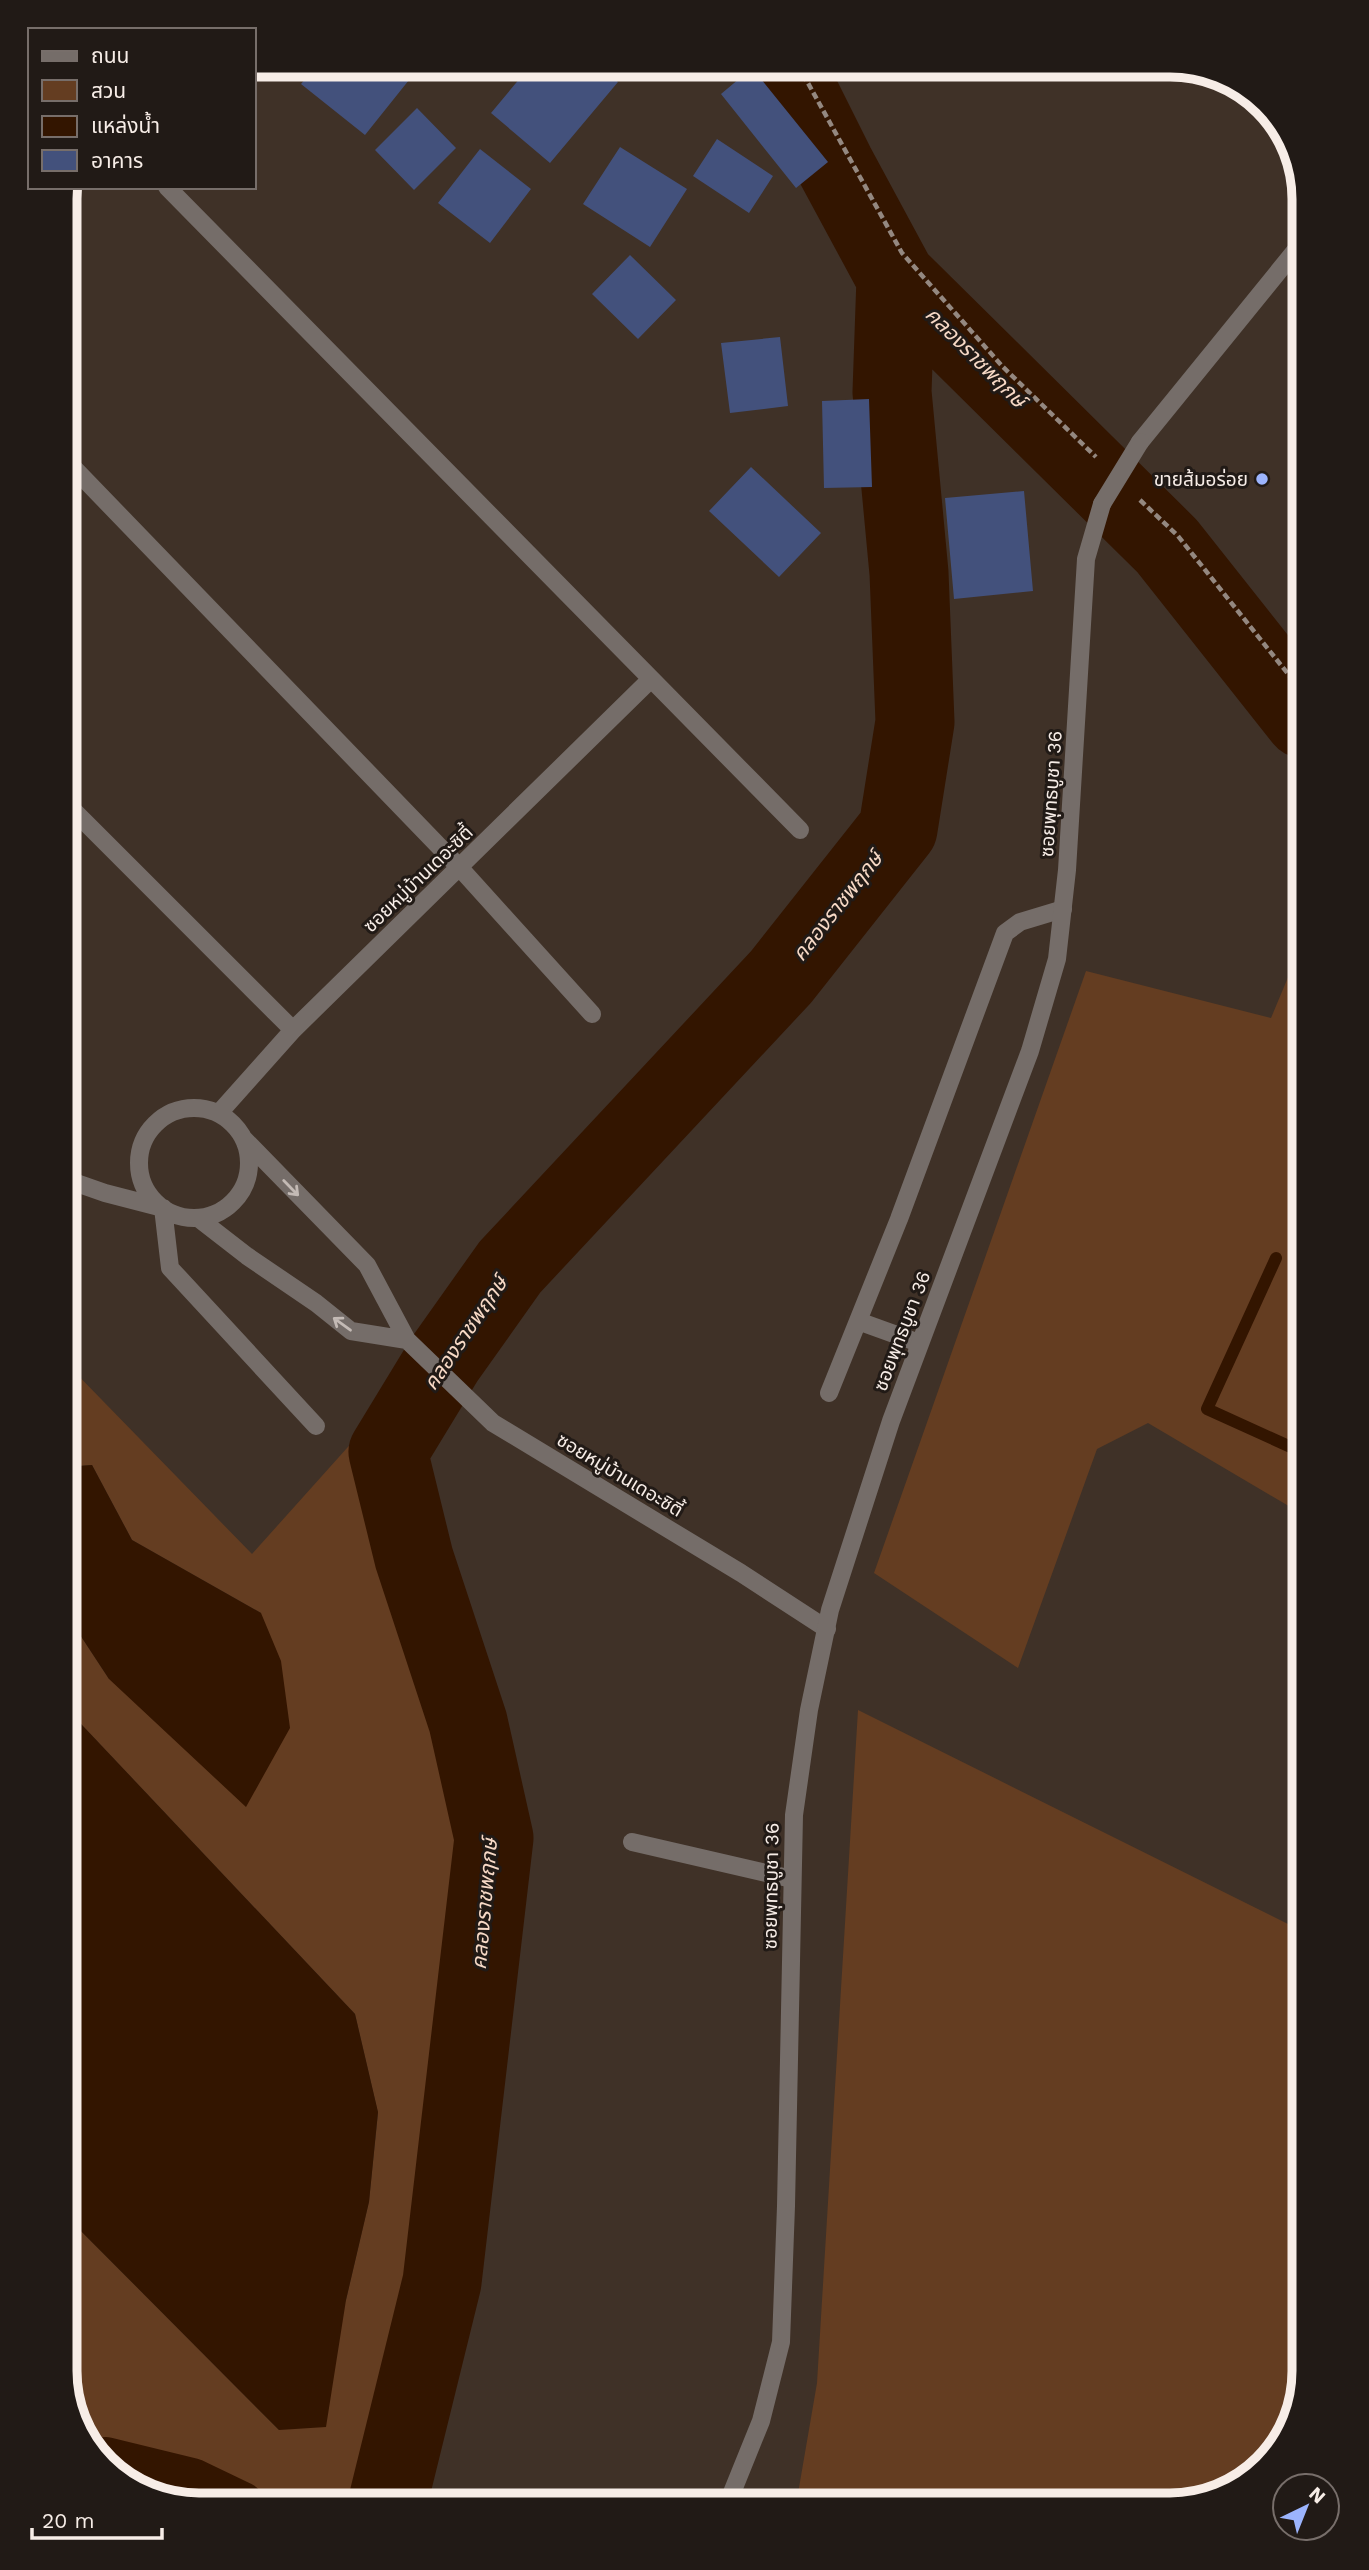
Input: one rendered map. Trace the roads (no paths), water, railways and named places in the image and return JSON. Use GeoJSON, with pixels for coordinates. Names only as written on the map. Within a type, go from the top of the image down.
{"type":"FeatureCollection","features":[{"type":"Feature","properties":{"kind":"street"},"geometry":{"type":"LineString","coordinates":[[169,189],[800,830]]}},
{"type":"Feature","properties":{"kind":"street","name":"ซอยพุทธบูชา 36"},"geometry":{"type":"LineString","coordinates":[[732,2493],[761,2421],[781,2342],[794,1815],[809,1710],[830,1611],[891,1421],[1030,1051],[1057,959],[1074,763],[1086,559],[1102,504],[1140,442],[1292,255]]}},
{"type":"Feature","properties":{"kind":"street"},"geometry":{"type":"LineString","coordinates":[[77,471],[460,868],[592,1014]]}},
{"type":"Feature","properties":{"kind":"street","name":"ซอยหมู่บ้านเดอะซิตี้"},"geometry":{"type":"LineString","coordinates":[[651,679],[293,1030],[219,1113],[233,1124],[244,1139],[367,1265],[407,1340],[494,1423],[741,1573],[827,1629]]}},
{"type":"Feature","properties":{"kind":"street"},"geometry":{"type":"LineString","coordinates":[[77,814],[293,1030]]}},
{"type":"Feature","properties":{"kind":"street"},"geometry":{"type":"LineString","coordinates":[[828,1393],[899,1219],[1005,933],[1020,922],[1063,909]]}},
{"type":"Feature","properties":{"kind":"street"},"geometry":{"type":"LineString","coordinates":[[219,1113],[201,1108],[183,1108],[166,1115],[152,1127],[142,1142],[139,1161],[141,1179],[149,1196],[179,1217],[198,1218],[216,1214],[231,1205],[243,1191],[249,1174],[249,1156],[244,1139]]}},
{"type":"Feature","properties":{"kind":"street"},"geometry":{"type":"LineString","coordinates":[[77,1183],[163,1208]]}},
{"type":"Feature","properties":{"kind":"street"},"geometry":{"type":"LineString","coordinates":[[163,1208],[170,1268],[316,1426]]}},
{"type":"Feature","properties":{"kind":"street"},"geometry":{"type":"LineString","coordinates":[[198,1218],[351,1331],[407,1340]]}},
{"type":"Feature","properties":{"kind":"street"},"geometry":{"type":"LineString","coordinates":[[858,1321],[919,1343]]}},
{"type":"Feature","properties":{"kind":"street"},"geometry":{"type":"LineString","coordinates":[[632,1842],[792,1879]]}},
{"type":"Feature","properties":{"kind":"water"},"geometry":{"type":"Polygon","coordinates":[[[92,1465],[132,1540],[261,1613],[281,1661],[290,1728],[246,1807],[109,1679],[77,1630],[77,1466],[92,1465]]]}},
{"type":"Feature","properties":{"kind":"water"},"geometry":{"type":"Polygon","coordinates":[[[77,1720],[355,2014],[378,2112],[369,2202],[346,2300],[326,2427],[279,2430],[77,2227],[77,1720]]]}},
{"type":"Feature","properties":{"kind":"waterway","name":"คลองราชพฤกษ์"},"geometry":{"type":"LineString","coordinates":[[791,77],[896,278],[1167,546],[1292,704]]}},
{"type":"Feature","properties":{"kind":"waterway","name":"คลองราชพฤกษ์"},"geometry":{"type":"LineString","coordinates":[[390,2493],[442,2282],[494,1838],[468,1722],[414,1558],[388,1452],[444,1360],[510,1267],[781,977],[898,829],[915,722],[909,573],[892,392],[896,278]]}},
{"type":"Feature","properties":{"kind":"waterway"},"geometry":{"type":"LineString","coordinates":[[1276,1258],[1207,1409],[1292,1448]]}},
{"type":"Feature","properties":{"kind":"waterway"},"geometry":{"type":"LineString","coordinates":[[118,2463],[192,2481],[217,2493]]}},
{"type":"Feature","properties":{"kind":"place","name":"ขายส้มอร่อย"},"geometry":{"type":"Point","coordinates":[1262,479]}}]}
